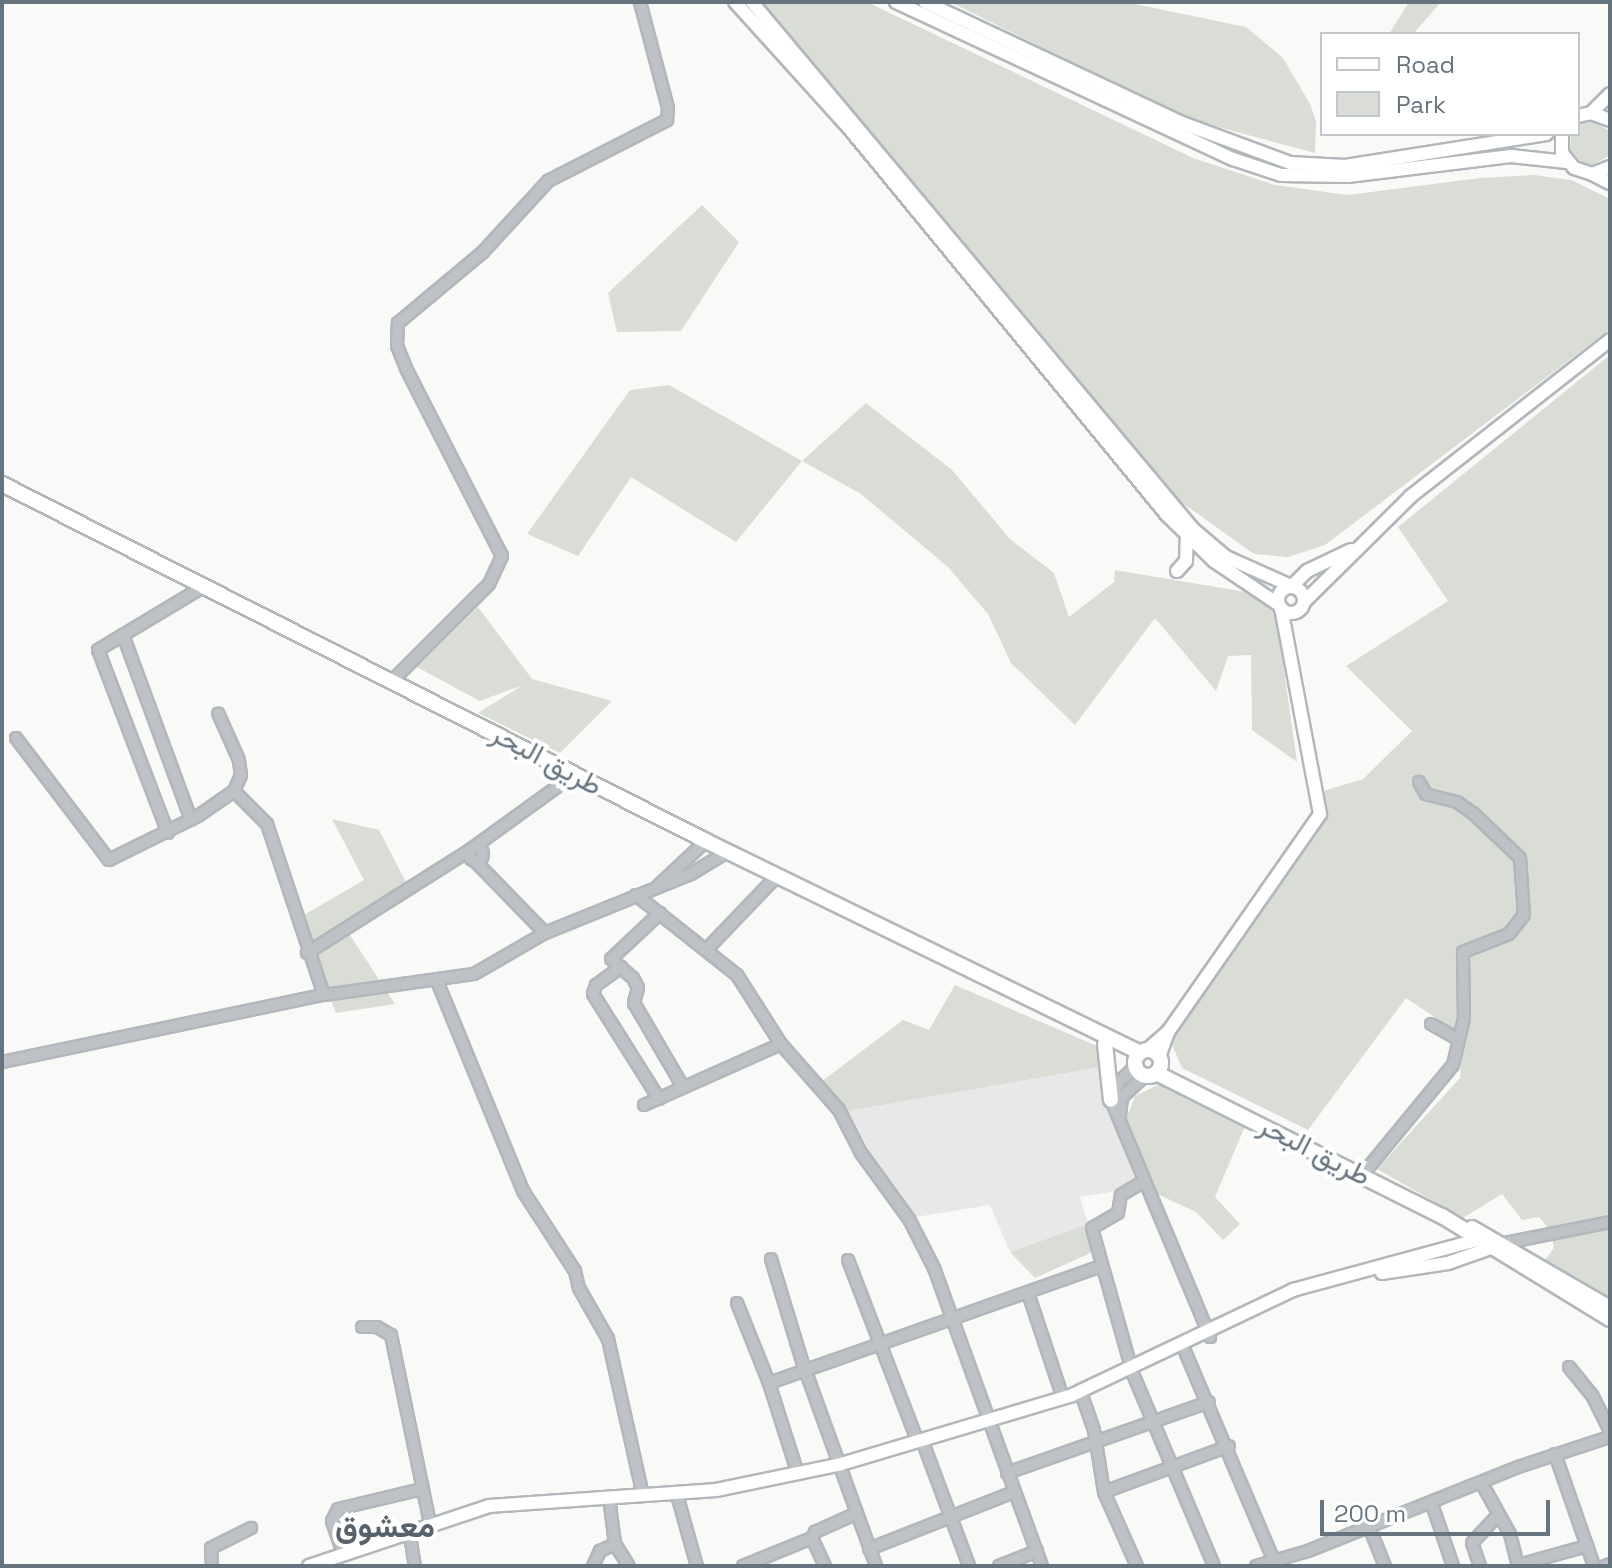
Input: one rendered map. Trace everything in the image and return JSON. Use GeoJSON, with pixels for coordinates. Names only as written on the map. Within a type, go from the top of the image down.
{"type":"FeatureCollection","features":[{"type":"Feature","properties":{"kind":"highway","name":"طريق البحر"},"geometry":{"type":"LineString","coordinates":[[2,484],[394,679],[727,852],[1092,1033],[1493,1242],[1610,1308]]}},
{"type":"Feature","properties":{"kind":"highway","name":"طريق البحر"},"geometry":{"type":"LineString","coordinates":[[1092,1033],[1105,1044],[1147,1062]]}},
{"type":"Feature","properties":{"kind":"highway"},"geometry":{"type":"LineString","coordinates":[[1105,1044],[1111,1100]]}},
{"type":"Feature","properties":{"kind":"highway","name":"طريق البحر"},"geometry":{"type":"LineString","coordinates":[[1493,1242],[1610,1319]]}},
{"type":"Feature","properties":{"kind":"main road"},"geometry":{"type":"LineString","coordinates":[[735,2],[849,128],[1171,512],[1226,557],[1303,593],[1304,604],[1292,647]]}},
{"type":"Feature","properties":{"kind":"main road"},"geometry":{"type":"LineString","coordinates":[[752,2],[1171,512],[1187,537],[1292,613],[1411,496],[1610,340]]}},
{"type":"Feature","properties":{"kind":"main road"},"geometry":{"type":"LineString","coordinates":[[896,2],[1233,159],[1281,175],[1348,176],[1511,156],[1567,162],[1610,183]]}},
{"type":"Feature","properties":{"kind":"main road"},"geometry":{"type":"LineString","coordinates":[[925,2],[1182,123],[1280,160],[1345,166],[1533,136]]}},
{"type":"Feature","properties":{"kind":"main road"},"geometry":{"type":"LineString","coordinates":[[1591,113],[1610,94]]}},
{"type":"Feature","properties":{"kind":"main road"},"geometry":{"type":"LineString","coordinates":[[1580,116],[1591,113],[1610,118]]}},
{"type":"Feature","properties":{"kind":"main road"},"geometry":{"type":"LineString","coordinates":[[1562,136],[1567,162]]}},
{"type":"Feature","properties":{"kind":"main road"},"geometry":{"type":"LineString","coordinates":[[1592,174],[1610,167]]}},
{"type":"Feature","properties":{"kind":"main road"},"geometry":{"type":"LineString","coordinates":[[1177,571],[1186,561],[1187,537]]}},
{"type":"Feature","properties":{"kind":"main road"},"geometry":{"type":"LineString","coordinates":[[1147,1062],[1320,814],[1292,647],[1279,594],[1307,571],[1361,544]]}},
{"type":"Feature","properties":{"kind":"main road"},"geometry":{"type":"LineString","coordinates":[[1132,1370],[1315,1286],[1493,1242]]}},
{"type":"Feature","properties":{"kind":"main road"},"geometry":{"type":"LineString","coordinates":[[309,1566],[409,1529],[510,1503],[677,1495],[841,1464],[1074,1395],[1184,1349],[1209,1334]]}},
{"type":"Feature","properties":{"kind":"street"},"geometry":{"type":"LineString","coordinates":[[394,679],[489,584],[502,556],[406,368],[397,346],[398,323],[483,252],[548,181],[667,120],[668,108],[640,2]]}},
{"type":"Feature","properties":{"kind":"street"},"geometry":{"type":"LineString","coordinates":[[168,833],[98,650],[206,585]]}},
{"type":"Feature","properties":{"kind":"street"},"geometry":{"type":"LineString","coordinates":[[123,635],[191,820]]}},
{"type":"Feature","properties":{"kind":"street"},"geometry":{"type":"LineString","coordinates":[[16,738],[109,860],[168,833],[234,791],[241,775],[239,760],[218,713]]}},
{"type":"Feature","properties":{"kind":"street"},"geometry":{"type":"LineString","coordinates":[[307,953],[450,863],[476,855],[496,833],[575,774]]}},
{"type":"Feature","properties":{"kind":"street"},"geometry":{"type":"LineString","coordinates":[[1363,1174],[1444,1080],[1453,1065],[1456,1038],[1464,1018],[1463,952],[1502,938],[1520,923],[1524,869],[1520,858],[1474,814],[1457,802],[1426,794],[1419,782]]}},
{"type":"Feature","properties":{"kind":"street"},"geometry":{"type":"LineString","coordinates":[[234,791],[267,824],[307,953],[324,995]]}},
{"type":"Feature","properties":{"kind":"street"},"geometry":{"type":"LineString","coordinates":[[655,889],[706,841]]}},
{"type":"Feature","properties":{"kind":"street"},"geometry":{"type":"LineString","coordinates":[[2,1062],[324,995],[437,981],[485,970],[545,933],[655,889],[727,852]]}},
{"type":"Feature","properties":{"kind":"street"},"geometry":{"type":"LineString","coordinates":[[476,855],[545,933]]}},
{"type":"Feature","properties":{"kind":"street"},"geometry":{"type":"LineString","coordinates":[[708,948],[777,876]]}},
{"type":"Feature","properties":{"kind":"street"},"geometry":{"type":"LineString","coordinates":[[636,895],[708,948],[737,975],[781,1044],[817,1079],[909,1219],[952,1317],[1042,1566]]}},
{"type":"Feature","properties":{"kind":"street"},"geometry":{"type":"LineString","coordinates":[[660,913],[610,955],[638,988],[634,1003],[683,1087]]}},
{"type":"Feature","properties":{"kind":"street"},"geometry":{"type":"LineString","coordinates":[[621,967],[596,985],[593,994],[659,1099]]}},
{"type":"Feature","properties":{"kind":"street"},"geometry":{"type":"LineString","coordinates":[[437,981],[460,1048],[523,1191],[575,1271],[579,1288],[608,1339],[643,1496]]}},
{"type":"Feature","properties":{"kind":"street"},"geometry":{"type":"LineString","coordinates":[[1431,1024],[1456,1038]]}},
{"type":"Feature","properties":{"kind":"street"},"geometry":{"type":"LineString","coordinates":[[644,1105],[781,1044]]}},
{"type":"Feature","properties":{"kind":"street"},"geometry":{"type":"LineString","coordinates":[[1147,1062],[1119,1082],[1111,1100],[1209,1334]]}},
{"type":"Feature","properties":{"kind":"street"},"geometry":{"type":"LineString","coordinates":[[1120,1118],[1122,1097],[1147,1062]]}},
{"type":"Feature","properties":{"kind":"street"},"geometry":{"type":"LineString","coordinates":[[1144,1181],[1121,1195],[1118,1213],[1092,1225],[1132,1370],[1170,1468],[1214,1566]]}},
{"type":"Feature","properties":{"kind":"street"},"geometry":{"type":"LineString","coordinates":[[1493,1242],[1610,1222]]}},
{"type":"Feature","properties":{"kind":"street"},"geometry":{"type":"LineString","coordinates":[[771,1259],[805,1372],[876,1566]]}},
{"type":"Feature","properties":{"kind":"street"},"geometry":{"type":"LineString","coordinates":[[848,1260],[969,1566]]}},
{"type":"Feature","properties":{"kind":"street"},"geometry":{"type":"LineString","coordinates":[[769,1383],[1101,1266]]}},
{"type":"Feature","properties":{"kind":"street"},"geometry":{"type":"LineString","coordinates":[[1028,1293],[1096,1444],[1104,1492],[1137,1566]]}},
{"type":"Feature","properties":{"kind":"street"},"geometry":{"type":"LineString","coordinates":[[737,1303],[769,1383],[798,1474]]}},
{"type":"Feature","properties":{"kind":"street"},"geometry":{"type":"LineString","coordinates":[[362,1327],[391,1335],[430,1523]]}},
{"type":"Feature","properties":{"kind":"street"},"geometry":{"type":"LineString","coordinates":[[1184,1349],[1229,1446],[1274,1561]]}},
{"type":"Feature","properties":{"kind":"street"},"geometry":{"type":"LineString","coordinates":[[1569,1367],[1592,1395],[1610,1431]]}},
{"type":"Feature","properties":{"kind":"street"},"geometry":{"type":"LineString","coordinates":[[1007,1473],[1154,1424],[1209,1402]]}},
{"type":"Feature","properties":{"kind":"street"},"geometry":{"type":"LineString","coordinates":[[1256,1566],[1370,1529],[1481,1482],[1610,1437]]}},
{"type":"Feature","properties":{"kind":"street"},"geometry":{"type":"LineString","coordinates":[[1104,1492],[1229,1446]]}},
{"type":"Feature","properties":{"kind":"street"},"geometry":{"type":"LineString","coordinates":[[1555,1454],[1594,1566]]}},
{"type":"Feature","properties":{"kind":"street"},"geometry":{"type":"LineString","coordinates":[[1481,1482],[1510,1534],[1518,1566],[1587,1546]]}},
{"type":"Feature","properties":{"kind":"street"},"geometry":{"type":"LineString","coordinates":[[343,1553],[332,1521],[338,1509],[422,1489]]}},
{"type":"Feature","properties":{"kind":"street"},"geometry":{"type":"LineString","coordinates":[[869,1549],[1014,1492]]}},
{"type":"Feature","properties":{"kind":"street"},"geometry":{"type":"LineString","coordinates":[[677,1495],[697,1566]]}},
{"type":"Feature","properties":{"kind":"street"},"geometry":{"type":"LineString","coordinates":[[609,1497],[615,1544],[629,1566]]}},
{"type":"Feature","properties":{"kind":"street"},"geometry":{"type":"LineString","coordinates":[[1432,1504],[1453,1566]]}},
{"type":"Feature","properties":{"kind":"street"},"geometry":{"type":"LineString","coordinates":[[743,1566],[812,1538],[817,1529],[857,1513]]}},
{"type":"Feature","properties":{"kind":"street"},"geometry":{"type":"LineString","coordinates":[[1480,1566],[1472,1543],[1498,1515]]}},
{"type":"Feature","properties":{"kind":"street"},"geometry":{"type":"LineString","coordinates":[[212,1566],[211,1548],[251,1528]]}},
{"type":"Feature","properties":{"kind":"street"},"geometry":{"type":"LineString","coordinates":[[409,1529],[415,1566]]}},
{"type":"Feature","properties":{"kind":"street"},"geometry":{"type":"LineString","coordinates":[[1370,1529],[1385,1566]]}},
{"type":"Feature","properties":{"kind":"street"},"geometry":{"type":"LineString","coordinates":[[812,1538],[825,1566]]}},
{"type":"Feature","properties":{"kind":"street"},"geometry":{"type":"LineString","coordinates":[[593,1566],[600,1551],[615,1544]]}},
{"type":"Feature","properties":{"kind":"street"},"geometry":{"type":"LineString","coordinates":[[999,1566],[1037,1551]]}},
{"type":"Feature","properties":{"kind":"shaded area"},"geometry":{"type":"Polygon","coordinates":[[[1107,1066],[1120,1132],[1140,1187],[1080,1197],[1088,1224],[1010,1252],[990,1205],[910,1218],[901,1210],[848,1111],[1107,1066]]]}},
{"type":"Feature","properties":{"kind":"green space"},"geometry":{"type":"Polygon","coordinates":[[[762,2],[867,2],[1193,158],[1275,185],[1348,195],[1480,178],[1534,175],[1571,180],[1610,199],[1610,329],[1325,545],[1288,557],[1254,554],[1170,494],[762,2]]]}},
{"type":"Feature","properties":{"kind":"green space"},"geometry":{"type":"Polygon","coordinates":[[[950,2],[1125,2],[1246,27],[1283,58],[1310,104],[1316,121],[1315,153],[1185,118],[950,2]]]}},
{"type":"Feature","properties":{"kind":"green space"},"geometry":{"type":"Polygon","coordinates":[[[1409,2],[1440,3],[1415,32],[1390,32],[1409,2]]]}},
{"type":"Feature","properties":{"kind":"green space"},"geometry":{"type":"Polygon","coordinates":[[[1590,120],[1610,131],[1610,155],[1593,165],[1583,164],[1570,149],[1571,136],[1580,136],[1580,124],[1590,120]]]}},
{"type":"Feature","properties":{"kind":"green space"},"geometry":{"type":"Polygon","coordinates":[[[702,205],[739,242],[681,331],[617,332],[608,293],[702,205]]]}},
{"type":"Feature","properties":{"kind":"green space"},"geometry":{"type":"Polygon","coordinates":[[[1610,355],[1610,1302],[1542,1264],[1554,1248],[1550,1230],[1539,1217],[1522,1220],[1502,1194],[1463,1218],[1377,1169],[1460,1078],[1463,1036],[1406,998],[1308,1130],[1182,1068],[1171,1042],[1318,832],[1326,813],[1323,791],[1363,779],[1412,731],[1346,666],[1448,601],[1398,527],[1610,355]]]}},
{"type":"Feature","properties":{"kind":"green space"},"geometry":{"type":"Polygon","coordinates":[[[669,385],[802,461],[736,542],[631,477],[578,556],[527,534],[630,390],[669,385]]]}},
{"type":"Feature","properties":{"kind":"green space"},"geometry":{"type":"Polygon","coordinates":[[[866,403],[952,470],[1010,539],[1054,573],[1069,617],[1114,582],[1115,570],[1252,593],[1269,604],[1277,620],[1297,762],[1252,730],[1251,655],[1228,656],[1216,691],[1155,618],[1075,725],[1011,663],[988,614],[948,567],[861,494],[802,461],[866,403]]]}},
{"type":"Feature","properties":{"kind":"green space"},"geometry":{"type":"Polygon","coordinates":[[[478,607],[532,679],[612,701],[560,753],[478,713],[523,685],[480,701],[417,667],[478,607]]]}},
{"type":"Feature","properties":{"kind":"green space"},"geometry":{"type":"Polygon","coordinates":[[[332,819],[379,830],[410,890],[348,932],[395,1004],[336,1013],[297,919],[364,880],[332,819]]]}},
{"type":"Feature","properties":{"kind":"green space"},"geometry":{"type":"Polygon","coordinates":[[[955,985],[1104,1049],[1107,1066],[848,1111],[821,1082],[903,1020],[929,1030],[955,985]]]}},
{"type":"Feature","properties":{"kind":"green space"},"geometry":{"type":"Polygon","coordinates":[[[1162,1083],[1246,1124],[1215,1197],[1240,1224],[1223,1240],[1196,1212],[1157,1194],[1125,1122],[1135,1096],[1162,1083]]]}},
{"type":"Feature","properties":{"kind":"green space"},"geometry":{"type":"Polygon","coordinates":[[[1088,1224],[1095,1251],[1035,1278],[1010,1252],[1088,1224]]]}},
{"type":"Feature","properties":{"kind":"district","name":"معشوق"},"geometry":{"type":"Point","coordinates":[385,1526]}}]}
